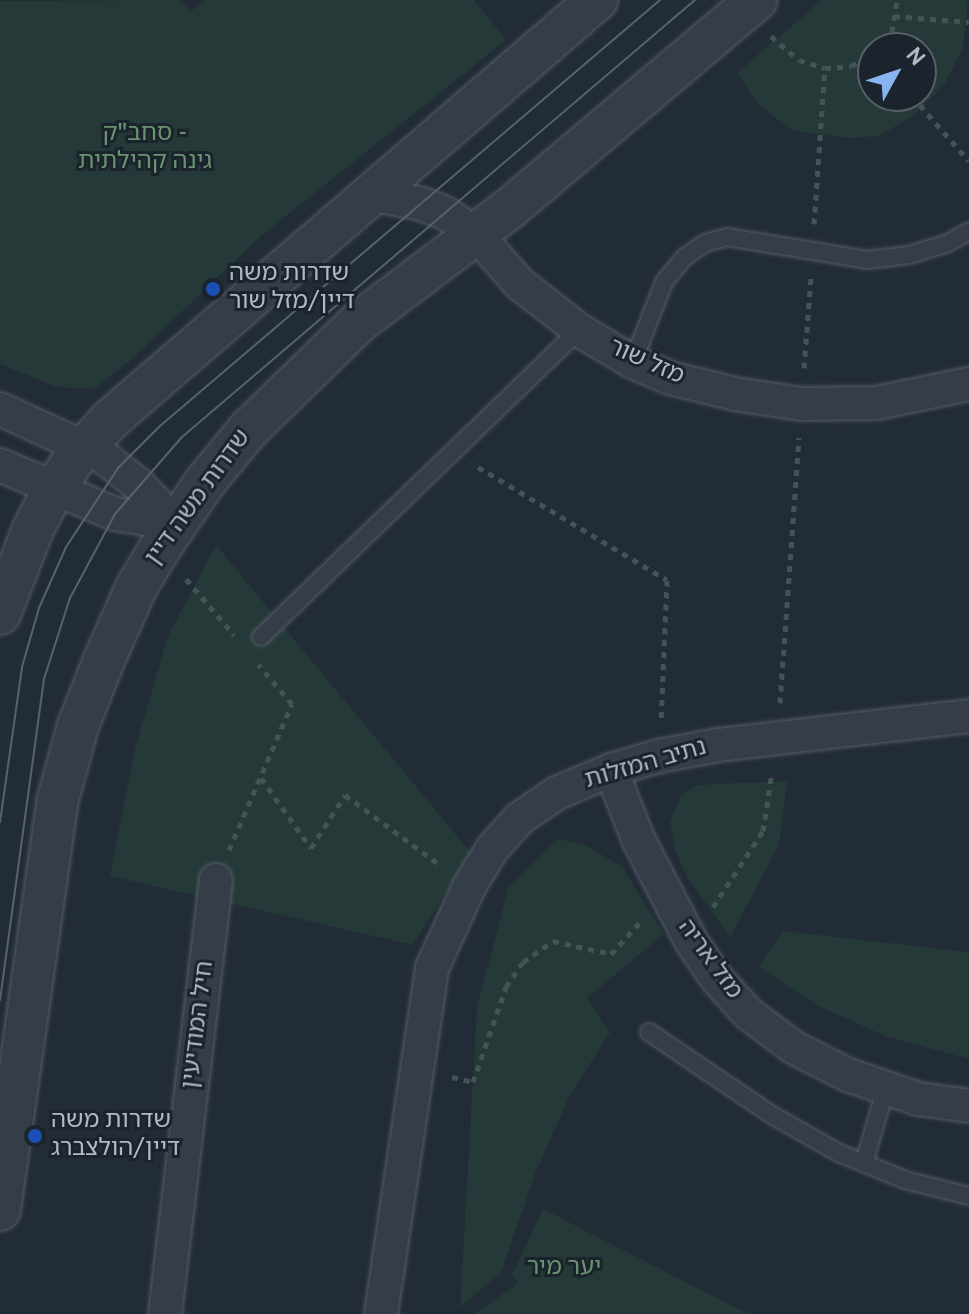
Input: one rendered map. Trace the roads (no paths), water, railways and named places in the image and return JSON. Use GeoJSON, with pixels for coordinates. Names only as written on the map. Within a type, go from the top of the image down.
{"type":"FeatureCollection","features":[{"type":"Feature","properties":{"kind":"street"},"geometry":{"type":"LineString","coordinates":[[0,614],[33,529],[54,489],[85,446],[111,419],[597,0]]}},
{"type":"Feature","properties":{"kind":"street","name":"שדרות משה דיין"},"geometry":{"type":"LineString","coordinates":[[0,1210],[58,799],[78,726],[104,660],[137,586],[168,536],[248,430],[359,322],[476,234],[752,4]]}},
{"type":"Feature","properties":{"kind":"street","name":"מזל שור"},"geometry":{"type":"LineString","coordinates":[[370,194],[422,204],[445,213],[476,234],[520,284],[579,330],[633,362],[670,378],[722,391],[802,404],[877,403],[969,384]]}},
{"type":"Feature","properties":{"kind":"street"},"geometry":{"type":"LineString","coordinates":[[0,409],[85,446],[138,484],[168,536]]}},
{"type":"Feature","properties":{"kind":"street"},"geometry":{"type":"LineString","coordinates":[[0,465],[168,536]]}},
{"type":"Feature","properties":{"kind":"street","name":"נתיב המזלות"},"geometry":{"type":"LineString","coordinates":[[381,1314],[432,968],[469,887],[492,849],[520,818],[557,793],[611,770],[659,756],[778,738],[969,716]]}},
{"type":"Feature","properties":{"kind":"street","name":"מזל אריה"},"geometry":{"type":"LineString","coordinates":[[611,770],[665,895],[691,941],[717,979],[749,1014],[793,1047],[848,1075],[918,1099],[969,1106]]}},
{"type":"Feature","properties":{"kind":"street","name":"חיל המודיעין"},"geometry":{"type":"LineString","coordinates":[[165,1314],[216,880]]}},
{"type":"Feature","properties":{"kind":"lane"},"geometry":{"type":"LineString","coordinates":[[633,362],[664,282],[685,257],[705,243],[727,237],[867,260],[909,255],[946,244],[969,231]]}},
{"type":"Feature","properties":{"kind":"lane"},"geometry":{"type":"LineString","coordinates":[[261,637],[579,330]]}},
{"type":"Feature","properties":{"kind":"lane"},"geometry":{"type":"LineString","coordinates":[[649,1032],[772,1115],[839,1153],[905,1180],[969,1196]]}},
{"type":"Feature","properties":{"kind":"lane"},"geometry":{"type":"LineString","coordinates":[[864,1163],[886,1088]]}},
{"type":"Feature","properties":{"kind":"tram line"},"geometry":{"type":"LineString","coordinates":[[0,822],[22,667],[39,608],[66,547],[118,468],[160,426],[660,0]]}},
{"type":"Feature","properties":{"kind":"tram line"},"geometry":{"type":"LineString","coordinates":[[0,1000],[44,679],[70,598],[115,514],[182,437],[695,0]]}},
{"type":"Feature","properties":{"kind":"place","name":"שדרות משה דיין/מזל שור"},"geometry":{"type":"Point","coordinates":[213,289]}},
{"type":"Feature","properties":{"kind":"place","name":"שדרות משה דיין/הולצברג"},"geometry":{"type":"Point","coordinates":[35,1136]}},
{"type":"Feature","properties":{"kind":"park label","name":"סחב\"ק - גינה קהילתית"},"geometry":{"type":"Point","coordinates":[145,149]}},
{"type":"Feature","properties":{"kind":"park label","name":"יער מיר"},"geometry":{"type":"Point","coordinates":[564,1269]}}]}
